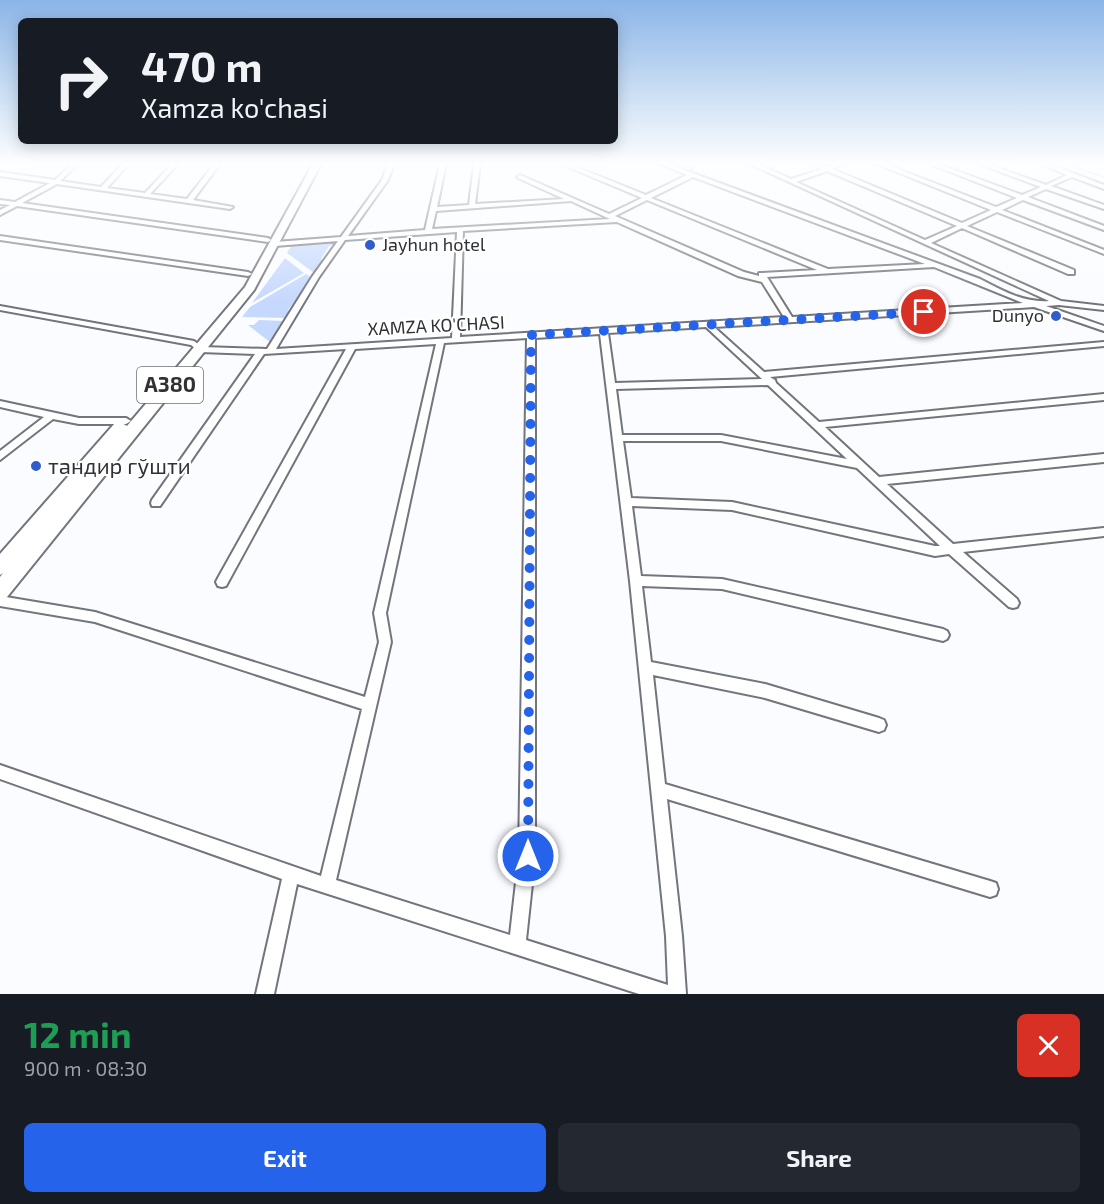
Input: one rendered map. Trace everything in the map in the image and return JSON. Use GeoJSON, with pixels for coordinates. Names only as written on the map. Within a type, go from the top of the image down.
{"type":"FeatureCollection","features":[{"type":"Feature","properties":{"kind":"highway","name":"A380"},"geometry":{"type":"LineString","coordinates":[[0,567],[126,421],[249,288],[287,210]]}},
{"type":"Feature","properties":{"kind":"highway","name":"A380"},"geometry":{"type":"LineString","coordinates":[[0,591],[197,346],[272,242],[290,210]]}},
{"type":"Feature","properties":{"kind":"street"},"geometry":{"type":"LineString","coordinates":[[60,210],[272,242],[619,220]]}},
{"type":"Feature","properties":{"kind":"street"},"geometry":{"type":"LineString","coordinates":[[156,504],[266,351],[342,239],[365,210]]}},
{"type":"Feature","properties":{"kind":"street"},"geometry":{"type":"LineString","coordinates":[[428,232],[434,210]]}},
{"type":"Feature","properties":{"kind":"street"},"geometry":{"type":"LineString","coordinates":[[597,210],[741,274],[765,280]]}},
{"type":"Feature","properties":{"kind":"street"},"geometry":{"type":"LineString","coordinates":[[610,216],[621,210]]}},
{"type":"Feature","properties":{"kind":"street"},"geometry":{"type":"LineString","coordinates":[[679,210],[828,272]]}},
{"type":"Feature","properties":{"kind":"street"},"geometry":{"type":"LineString","coordinates":[[788,210],[1104,329]]}},
{"type":"Feature","properties":{"kind":"street"},"geometry":{"type":"LineString","coordinates":[[855,210],[1059,303],[1104,308]]}},
{"type":"Feature","properties":{"kind":"street"},"geometry":{"type":"LineString","coordinates":[[927,210],[1071,272]]}},
{"type":"Feature","properties":{"kind":"street"},"geometry":{"type":"LineString","coordinates":[[925,243],[996,210]]}},
{"type":"Feature","properties":{"kind":"street"},"geometry":{"type":"LineString","coordinates":[[998,210],[1104,252]]}},
{"type":"Feature","properties":{"kind":"street"},"geometry":{"type":"LineString","coordinates":[[1056,210],[1104,228]]}},
{"type":"Feature","properties":{"kind":"street"},"geometry":{"type":"LineString","coordinates":[[456,339],[460,229]]}},
{"type":"Feature","properties":{"kind":"street"},"geometry":{"type":"LineString","coordinates":[[0,238],[248,274]]}},
{"type":"Feature","properties":{"kind":"street"},"geometry":{"type":"LineString","coordinates":[[790,320],[762,275],[938,266]]}},
{"type":"Feature","properties":{"kind":"street","name":"XAMZA KO'CHASI"},"geometry":{"type":"LineString","coordinates":[[0,308],[197,346],[266,351],[1059,303]]}},
{"type":"Feature","properties":{"kind":"street"},"geometry":{"type":"LineString","coordinates":[[708,325],[876,481],[1013,603]]}},
{"type":"Feature","properties":{"kind":"street"},"geometry":{"type":"LineString","coordinates":[[604,331],[636,581],[674,936],[677,994]]}},
{"type":"Feature","properties":{"kind":"street"},"geometry":{"type":"LineString","coordinates":[[517,947],[528,856],[531,335]]}},
{"type":"Feature","properties":{"kind":"street"},"geometry":{"type":"LineString","coordinates":[[327,885],[386,642],[380,613],[441,340]]}},
{"type":"Feature","properties":{"kind":"street"},"geometry":{"type":"LineString","coordinates":[[611,386],[768,379],[1104,344]]}},
{"type":"Feature","properties":{"kind":"street"},"geometry":{"type":"LineString","coordinates":[[222,582],[352,346]]}},
{"type":"Feature","properties":{"kind":"street"},"geometry":{"type":"LineString","coordinates":[[817,425],[1104,397]]}},
{"type":"Feature","properties":{"kind":"street"},"geometry":{"type":"LineString","coordinates":[[0,404],[79,421],[126,421]]}},
{"type":"Feature","properties":{"kind":"street"},"geometry":{"type":"LineString","coordinates":[[0,456],[52,415]]}},
{"type":"Feature","properties":{"kind":"street"},"geometry":{"type":"LineString","coordinates":[[617,438],[721,438],[859,465]]}},
{"type":"Feature","properties":{"kind":"street"},"geometry":{"type":"LineString","coordinates":[[876,481],[1104,458]]}},
{"type":"Feature","properties":{"kind":"street"},"geometry":{"type":"LineString","coordinates":[[626,502],[732,506],[935,551],[1104,532]]}},
{"type":"Feature","properties":{"kind":"street"},"geometry":{"type":"LineString","coordinates":[[636,581],[722,584],[943,635]]}},
{"type":"Feature","properties":{"kind":"street"},"geometry":{"type":"LineString","coordinates":[[0,601],[95,617],[369,705]]}},
{"type":"Feature","properties":{"kind":"street"},"geometry":{"type":"LineString","coordinates":[[645,667],[765,691],[879,725]]}},
{"type":"Feature","properties":{"kind":"street"},"geometry":{"type":"LineString","coordinates":[[0,772],[291,874],[668,994]]}},
{"type":"Feature","properties":{"kind":"street"},"geometry":{"type":"LineString","coordinates":[[657,789],[990,889]]}},
{"type":"Feature","properties":{"kind":"street"},"geometry":{"type":"LineString","coordinates":[[265,994],[291,874]]}},
{"type":"Feature","properties":{"kind":"shaded area"},"geometry":{"type":"Polygon","coordinates":[[[333,241],[335,244],[329,246],[321,259],[324,262],[318,271],[313,272],[287,253],[292,245],[333,241]]]}},
{"type":"Feature","properties":{"kind":"shaded area"},"geometry":{"type":"Polygon","coordinates":[[[285,258],[304,273],[252,303],[285,258]]]}},
{"type":"Feature","properties":{"kind":"shaded area"},"geometry":{"type":"Polygon","coordinates":[[[306,274],[312,278],[288,310],[290,313],[286,318],[242,317],[250,307],[306,274]]]}},
{"type":"Feature","properties":{"kind":"shaded area"},"geometry":{"type":"Polygon","coordinates":[[[259,320],[284,321],[270,342],[248,325],[254,325],[259,320]]]}},
{"type":"Feature","properties":{"kind":"place","name":"Jayhun hotel"},"geometry":{"type":"Point","coordinates":[370,245]}},
{"type":"Feature","properties":{"kind":"place","name":"Dunyo"},"geometry":{"type":"Point","coordinates":[1056,316]}},
{"type":"Feature","properties":{"kind":"place","name":"тандир гўшти"},"geometry":{"type":"Point","coordinates":[36,466]}},
{"type":"Feature","properties":{"kind":"route"},"geometry":{"type":"LineString","coordinates":[[528,856],[531,335],[924,312]]}}]}
